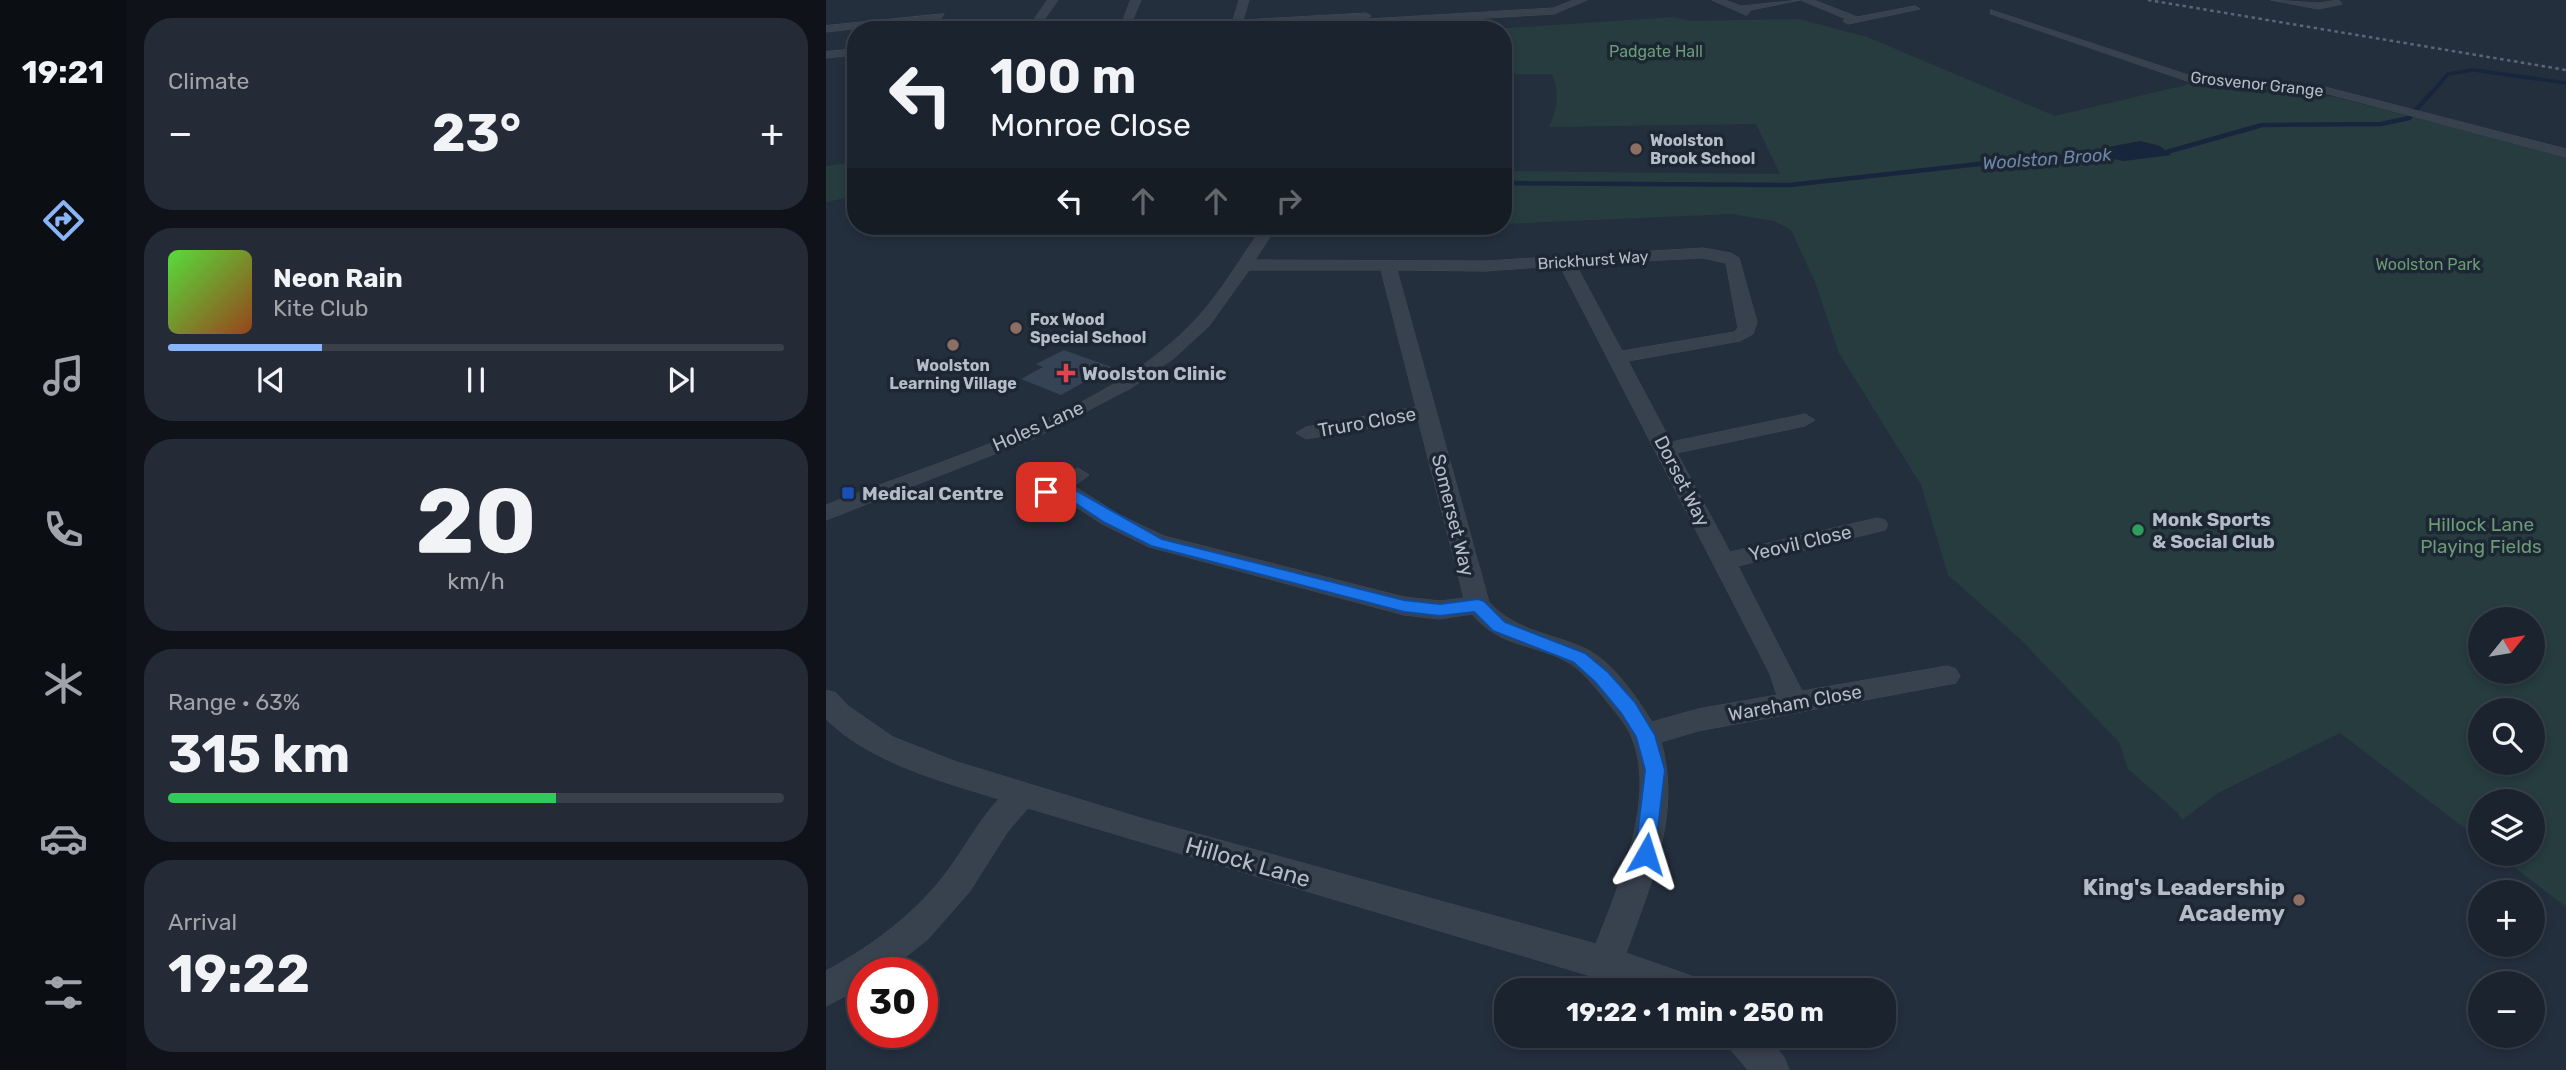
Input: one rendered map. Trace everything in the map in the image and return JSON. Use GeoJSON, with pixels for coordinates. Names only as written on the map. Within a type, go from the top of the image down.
{"type":"FeatureCollection","features":[{"type":"Feature","properties":{"kind":"street"},"geometry":{"type":"LineString","coordinates":[[1038,21],[1053,0]]}},
{"type":"Feature","properties":{"kind":"street"},"geometry":{"type":"LineString","coordinates":[[1127,21],[1136,0]]}},
{"type":"Feature","properties":{"kind":"street"},"geometry":{"type":"LineString","coordinates":[[1242,21],[1244,0]]}},
{"type":"Feature","properties":{"kind":"street"},"geometry":{"type":"LineString","coordinates":[[1384,21],[1467,11],[1554,11],[1582,0]]}},
{"type":"Feature","properties":{"kind":"street"},"geometry":{"type":"LineString","coordinates":[[1717,0],[1744,11],[1779,1],[1795,0]]}},
{"type":"Feature","properties":{"kind":"street"},"geometry":{"type":"LineString","coordinates":[[1806,0],[1852,20],[1915,9]]}},
{"type":"Feature","properties":{"kind":"street"},"geometry":{"type":"LineString","coordinates":[[2276,0],[2327,6],[2337,4],[2334,0]]}},
{"type":"Feature","properties":{"kind":"street"},"geometry":{"type":"LineString","coordinates":[[1363,1],[1368,21]]}},
{"type":"Feature","properties":{"kind":"street","name":"Grosvenor Grange"},"geometry":{"type":"LineString","coordinates":[[1994,12],[2194,80],[2316,88],[2566,153]]}},
{"type":"Feature","properties":{"kind":"street"},"geometry":{"type":"LineString","coordinates":[[897,21],[941,16]]}},
{"type":"Feature","properties":{"kind":"street"},"geometry":{"type":"LineString","coordinates":[[826,29],[847,27]]}},
{"type":"Feature","properties":{"kind":"street"},"geometry":{"type":"LineString","coordinates":[[826,55],[847,53]]}},
{"type":"Feature","properties":{"kind":"street","name":"Holes Lane"},"geometry":{"type":"LineString","coordinates":[[826,513],[1050,423],[1123,385],[1172,350],[1203,321],[1264,235]]}},
{"type":"Feature","properties":{"kind":"street","name":"Brickhurst Way"},"geometry":{"type":"LineString","coordinates":[[1244,265],[1388,267],[1566,262],[1712,253],[1726,256],[1734,264],[1748,322],[1747,330],[1740,336],[1616,358]]}},
{"type":"Feature","properties":{"kind":"street","name":"Dorset Way"},"geometry":{"type":"LineString","coordinates":[[1566,262],[1783,674],[1793,703]]}},
{"type":"Feature","properties":{"kind":"street","name":"Somerset Way"},"geometry":{"type":"LineString","coordinates":[[1388,267],[1478,605]]}},
{"type":"Feature","properties":{"kind":"street","name":"Truro Close"},"geometry":{"type":"LineString","coordinates":[[1297,435],[1428,411]]}},
{"type":"Feature","properties":{"kind":"street"},"geometry":{"type":"LineString","coordinates":[[1666,449],[1805,420]]}},
{"type":"Feature","properties":{"kind":"street"},"geometry":{"type":"LineString","coordinates":[[1033,499],[1068,480],[1110,519],[1157,542],[1404,606],[1440,610],[1478,605],[1499,627],[1579,657],[1602,677],[1628,708],[1645,735],[1655,770],[1646,854],[1606,963]]}},
{"type":"Feature","properties":{"kind":"street","name":"Yeovil Close"},"geometry":{"type":"LineString","coordinates":[[1724,561],[1877,525]]}},
{"type":"Feature","properties":{"kind":"street","name":"Wareham Close"},"geometry":{"type":"LineString","coordinates":[[1645,735],[1698,720],[1948,677]]}},
{"type":"Feature","properties":{"kind":"street","name":"Hillock Lane"},"geometry":{"type":"LineString","coordinates":[[826,700],[858,730],[883,745],[948,771],[1650,978]]}},
{"type":"Feature","properties":{"kind":"street"},"geometry":{"type":"LineString","coordinates":[[826,989],[866,967],[916,928],[959,881],[997,822],[1022,795]]}},
{"type":"Feature","properties":{"kind":"street"},"geometry":{"type":"LineString","coordinates":[[1753,1048],[1771,1070]]}},
{"type":"Feature","properties":{"kind":"green space"},"geometry":{"type":"Polygon","coordinates":[[[1674,17],[1690,21],[1799,19],[1867,37],[2055,116],[2190,84],[2214,89],[2335,97],[2566,157],[2566,907],[2545,891],[2545,880],[2531,880],[2513,866],[2545,866],[2545,789],[2468,789],[2468,831],[2340,733],[2218,793],[2182,820],[2178,813],[2128,769],[2119,742],[2020,639],[1948,575],[1921,485],[1839,353],[1815,282],[1791,230],[1774,221],[1732,214],[1512,224],[1512,171],[1780,174],[1756,124],[1549,127],[1554,114],[1556,88],[1552,74],[1512,74],[1512,28],[1674,17]]]}},
{"type":"Feature","properties":{"kind":"green space"},"geometry":{"type":"Polygon","coordinates":[[[847,163],[847,198],[826,202],[826,166],[847,163]]]}},
{"type":"Feature","properties":{"kind":"water"},"geometry":{"type":"Polygon","coordinates":[[[2140,141],[2160,146],[2171,155],[2124,161],[2093,155],[2108,147],[2140,141]]]}},
{"type":"Feature","properties":{"kind":"building","name":"Woolston Clinic"},"geometry":{"type":"Polygon","coordinates":[[[1064,350],[1111,367],[1061,395],[1021,379],[1043,367],[1036,364],[1064,350]]]}},
{"type":"Feature","properties":{"kind":"waterway","name":"Woolston Brook"},"geometry":{"type":"LineString","coordinates":[[2430,95],[2448,74],[2474,70],[2566,83]]}},
{"type":"Feature","properties":{"kind":"waterway","name":"Woolston Brook"},"geometry":{"type":"LineString","coordinates":[[2163,153],[2262,125],[2381,124],[2409,118],[2431,93]]}},
{"type":"Feature","properties":{"kind":"waterway","name":"Woolston Brook"},"geometry":{"type":"LineString","coordinates":[[1512,183],[1790,185],[2024,159],[2102,155]]}},
{"type":"Feature","properties":{"kind":"railway"},"geometry":{"type":"LineString","coordinates":[[2148,0],[2566,70]]}},
{"type":"Feature","properties":{"kind":"place","name":"Woolston Brook School"},"geometry":{"type":"Point","coordinates":[1636,149]}},
{"type":"Feature","properties":{"kind":"place","name":"Fox Wood Special School"},"geometry":{"type":"Point","coordinates":[1016,328]}},
{"type":"Feature","properties":{"kind":"place","name":"Woolston Learning Village"},"geometry":{"type":"Point","coordinates":[953,345]}},
{"type":"Feature","properties":{"kind":"place","name":"Woolston Clinic"},"geometry":{"type":"Point","coordinates":[1066,373]}},
{"type":"Feature","properties":{"kind":"place","name":"Medical Centre"},"geometry":{"type":"Point","coordinates":[848,493]}},
{"type":"Feature","properties":{"kind":"place","name":"Monk Sports & Social Club"},"geometry":{"type":"Point","coordinates":[2138,530]}},
{"type":"Feature","properties":{"kind":"place","name":"King's Leadership Academy"},"geometry":{"type":"Point","coordinates":[2299,900]}},
{"type":"Feature","properties":{"kind":"route"},"geometry":{"type":"LineString","coordinates":[[1046,492],[1059,485],[1110,519],[1157,542],[1404,606],[1440,610],[1478,605],[1499,627],[1579,657],[1602,677],[1628,708],[1645,735],[1655,770],[1646,854]]}},
{"type":"Feature","properties":{"kind":"park label","name":"Padgate Hall"},"geometry":{"type":"Point","coordinates":[1656,51]}},
{"type":"Feature","properties":{"kind":"park label","name":"Woolston Park"},"geometry":{"type":"Point","coordinates":[2428,264]}},
{"type":"Feature","properties":{"kind":"park label","name":"Hillock Lane Playing Fields"},"geometry":{"type":"Point","coordinates":[2481,535]}}]}
